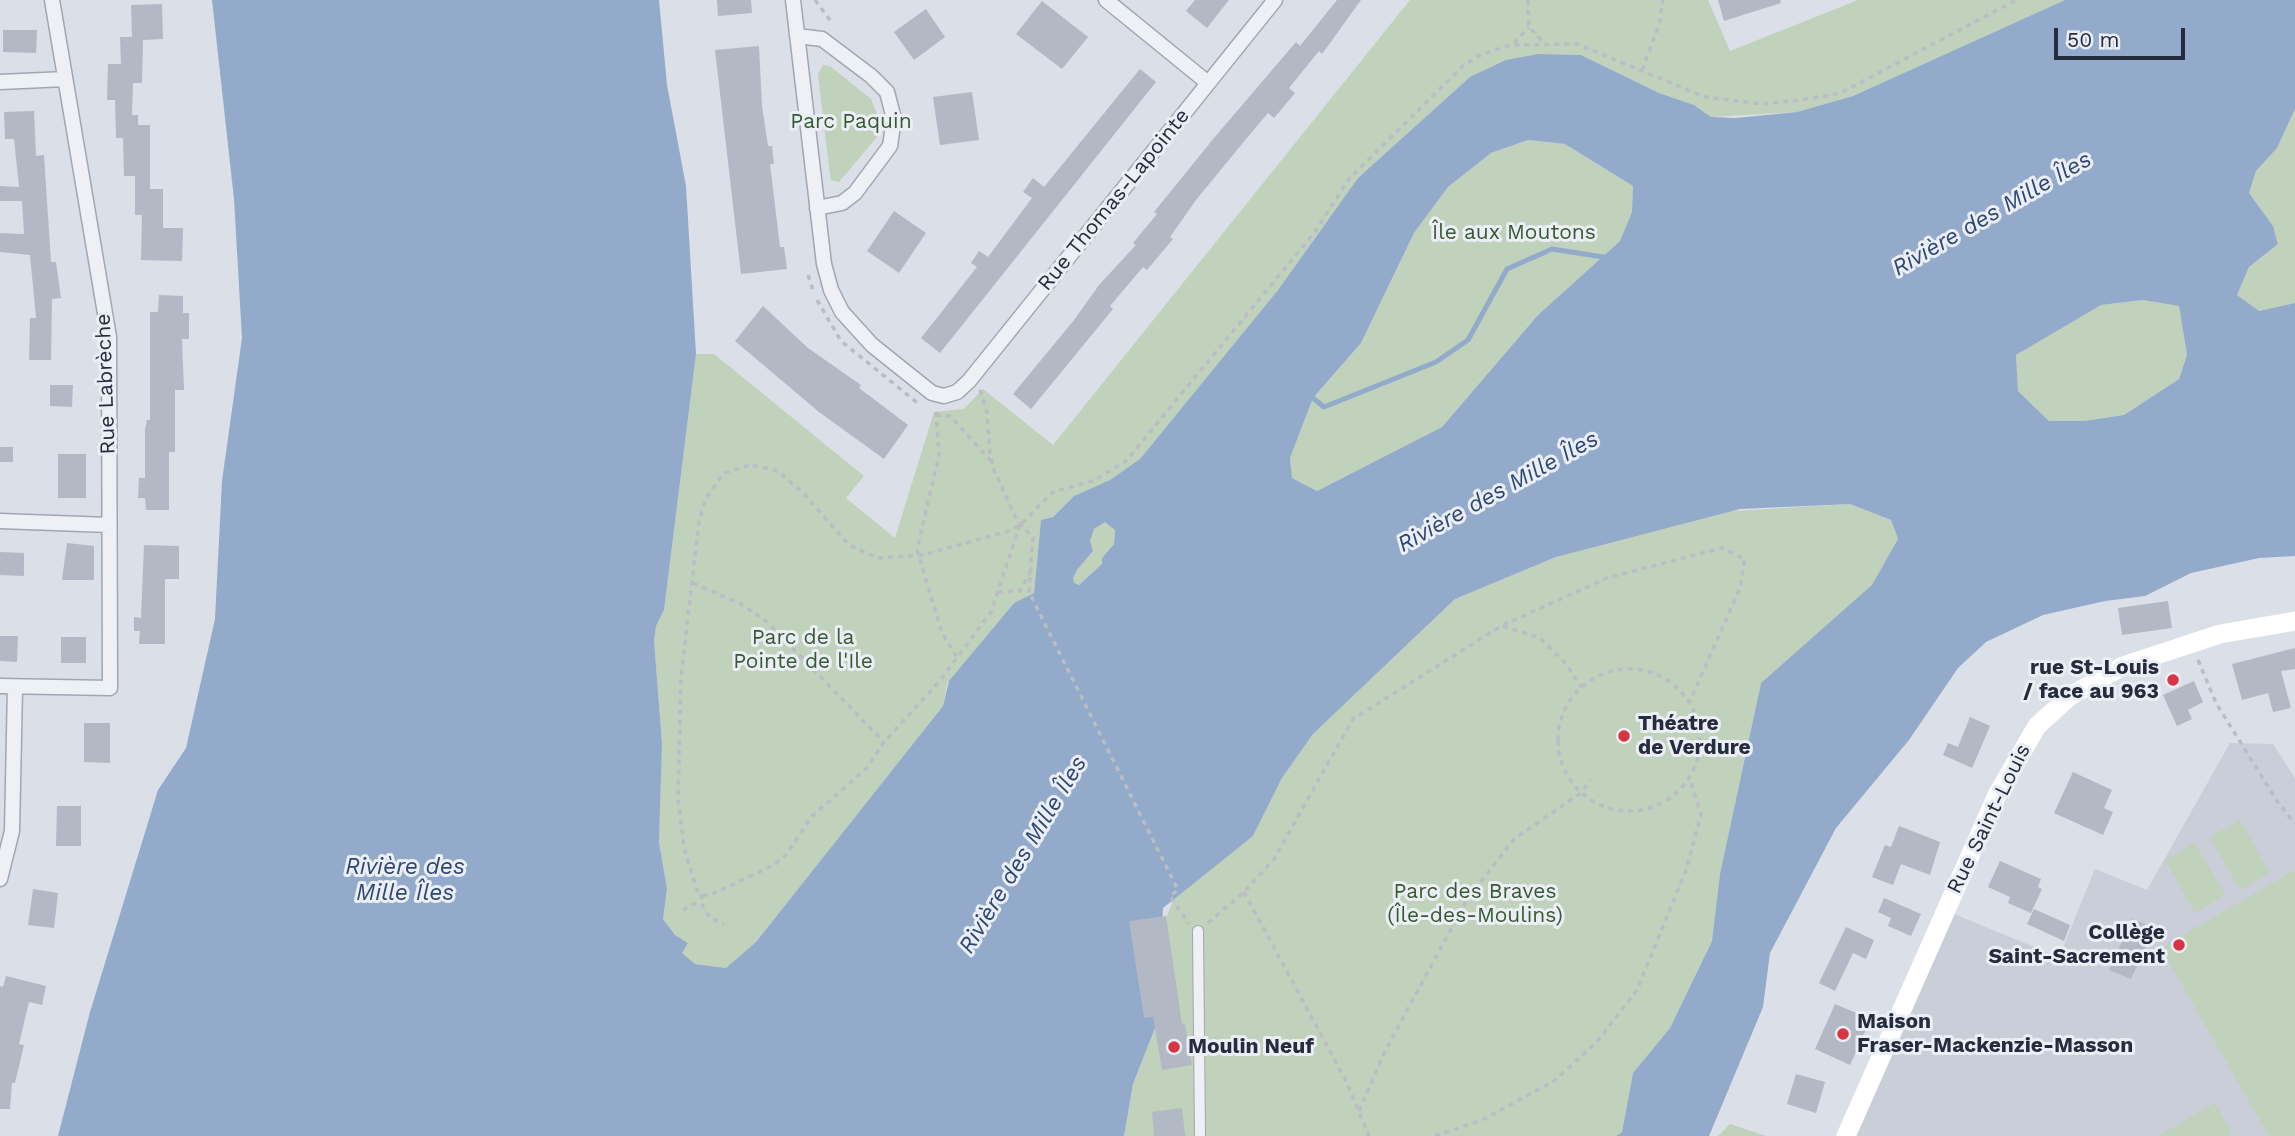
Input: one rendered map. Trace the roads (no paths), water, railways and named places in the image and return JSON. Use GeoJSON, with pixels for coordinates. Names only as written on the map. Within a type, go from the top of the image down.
{"type":"FeatureCollection","features":[{"type":"Feature","properties":{"kind":"main road","name":"Rue Saint-Louis"},"geometry":{"type":"LineString","coordinates":[[1846,1136],[1987,816],[2030,735],[2051,711],[2082,689],[2123,666],[2234,630],[2295,621]]}},
{"type":"Feature","properties":{"kind":"street","name":"Rue Labrèche"},"geometry":{"type":"LineString","coordinates":[[15,687],[110,688],[108,337],[52,0]]}},
{"type":"Feature","properties":{"kind":"street"},"geometry":{"type":"LineString","coordinates":[[793,0],[797,36],[817,208],[842,203],[855,193],[890,146],[894,119],[887,92],[872,76],[822,39],[797,36]]}},
{"type":"Feature","properties":{"kind":"street"},"geometry":{"type":"LineString","coordinates":[[1106,0],[1209,83]]}},
{"type":"Feature","properties":{"kind":"street","name":"Rue Thomas-Lapointe"},"geometry":{"type":"LineString","coordinates":[[817,208],[827,278],[842,312],[872,345],[932,393],[950,395],[969,381],[1275,0]]}},
{"type":"Feature","properties":{"kind":"street"},"geometry":{"type":"LineString","coordinates":[[0,82],[65,79]]}},
{"type":"Feature","properties":{"kind":"street"},"geometry":{"type":"LineString","coordinates":[[0,521],[109,525]]}},
{"type":"Feature","properties":{"kind":"street"},"geometry":{"type":"LineString","coordinates":[[0,687],[15,687],[12,831],[0,879]]}},
{"type":"Feature","properties":{"kind":"street"},"geometry":{"type":"LineString","coordinates":[[1194,930],[1200,1136]]}},
{"type":"Feature","properties":{"kind":"water","name":"Rivière des Mille Îles"},"geometry":{"type":"Polygon","coordinates":[[[212,0],[659,0],[667,85],[686,186],[696,354],[664,610],[656,626],[654,641],[662,743],[659,842],[667,889],[663,919],[675,935],[688,943],[682,953],[695,964],[726,968],[756,942],[943,706],[949,681],[1014,603],[1034,593],[1041,520],[1053,517],[1074,496],[1110,480],[1140,459],[1278,290],[1358,178],[1470,77],[1506,60],[1539,54],[1581,55],[1659,93],[1694,105],[1711,117],[1736,118],[1797,112],[1853,96],[2065,0],[2295,0],[2295,109],[2277,148],[2256,171],[2249,193],[2273,226],[2278,244],[2249,267],[2237,295],[2259,311],[2295,303],[2295,556],[2259,558],[2191,573],[2145,596],[2105,601],[2043,615],[1986,642],[1958,668],[1909,740],[1836,828],[1770,953],[1763,1007],[1709,1136],[1616,1136],[1622,1132],[1633,1073],[1670,1028],[1712,941],[1720,874],[1761,683],[1872,585],[1898,539],[1891,520],[1850,504],[1740,509],[1556,557],[1455,599],[1313,734],[1282,778],[1253,836],[1163,908],[1155,1028],[1133,1084],[1124,1136],[58,1136],[90,1012],[158,790],[186,748],[215,619],[222,481],[242,338],[234,199],[212,0]],[[1528,140],[1491,153],[1448,187],[1414,233],[1361,343],[1313,398],[1290,458],[1292,478],[1317,491],[1442,427],[1538,315],[1620,241],[1632,212],[1633,186],[1565,144],[1528,140]],[[2143,300],[2101,305],[2016,355],[2018,391],[2049,421],[2084,421],[2124,415],[2179,379],[2187,355],[2179,306],[2143,300]],[[1105,522],[1094,529],[1090,541],[1093,551],[1073,578],[1074,583],[1079,585],[1102,564],[1102,558],[1114,544],[1115,530],[1105,522]]]}},
{"type":"Feature","properties":{"kind":"waterway"},"geometry":{"type":"LineString","coordinates":[[1313,398],[1324,407],[1436,362],[1468,340],[1507,269],[1552,249],[1603,257]]}},
{"type":"Feature","properties":{"kind":"place","name":"rue St-Louis / face au 963"},"geometry":{"type":"Point","coordinates":[2173,680]}},
{"type":"Feature","properties":{"kind":"place","name":"Théatre de Verdure"},"geometry":{"type":"Point","coordinates":[1624,736]}},
{"type":"Feature","properties":{"kind":"place","name":"Collège Saint-Sacrement"},"geometry":{"type":"Point","coordinates":[2179,945]}},
{"type":"Feature","properties":{"kind":"place","name":"Maison Fraser-Mackenzie-Masson"},"geometry":{"type":"Point","coordinates":[1843,1034]}},
{"type":"Feature","properties":{"kind":"place","name":"Moulin Neuf"},"geometry":{"type":"Point","coordinates":[1174,1047]}},
{"type":"Feature","properties":{"kind":"park label","name":"Parc Paquin"},"geometry":{"type":"Point","coordinates":[851,122]}},
{"type":"Feature","properties":{"kind":"park label","name":"Île aux Moutons"},"geometry":{"type":"Point","coordinates":[1514,233]}},
{"type":"Feature","properties":{"kind":"park label","name":"Parc de la Pointe de l'Ile"},"geometry":{"type":"Point","coordinates":[803,650]}},
{"type":"Feature","properties":{"kind":"park label","name":"Parc des Braves (Île-des-Moulins)"},"geometry":{"type":"Point","coordinates":[1475,904]}}]}
